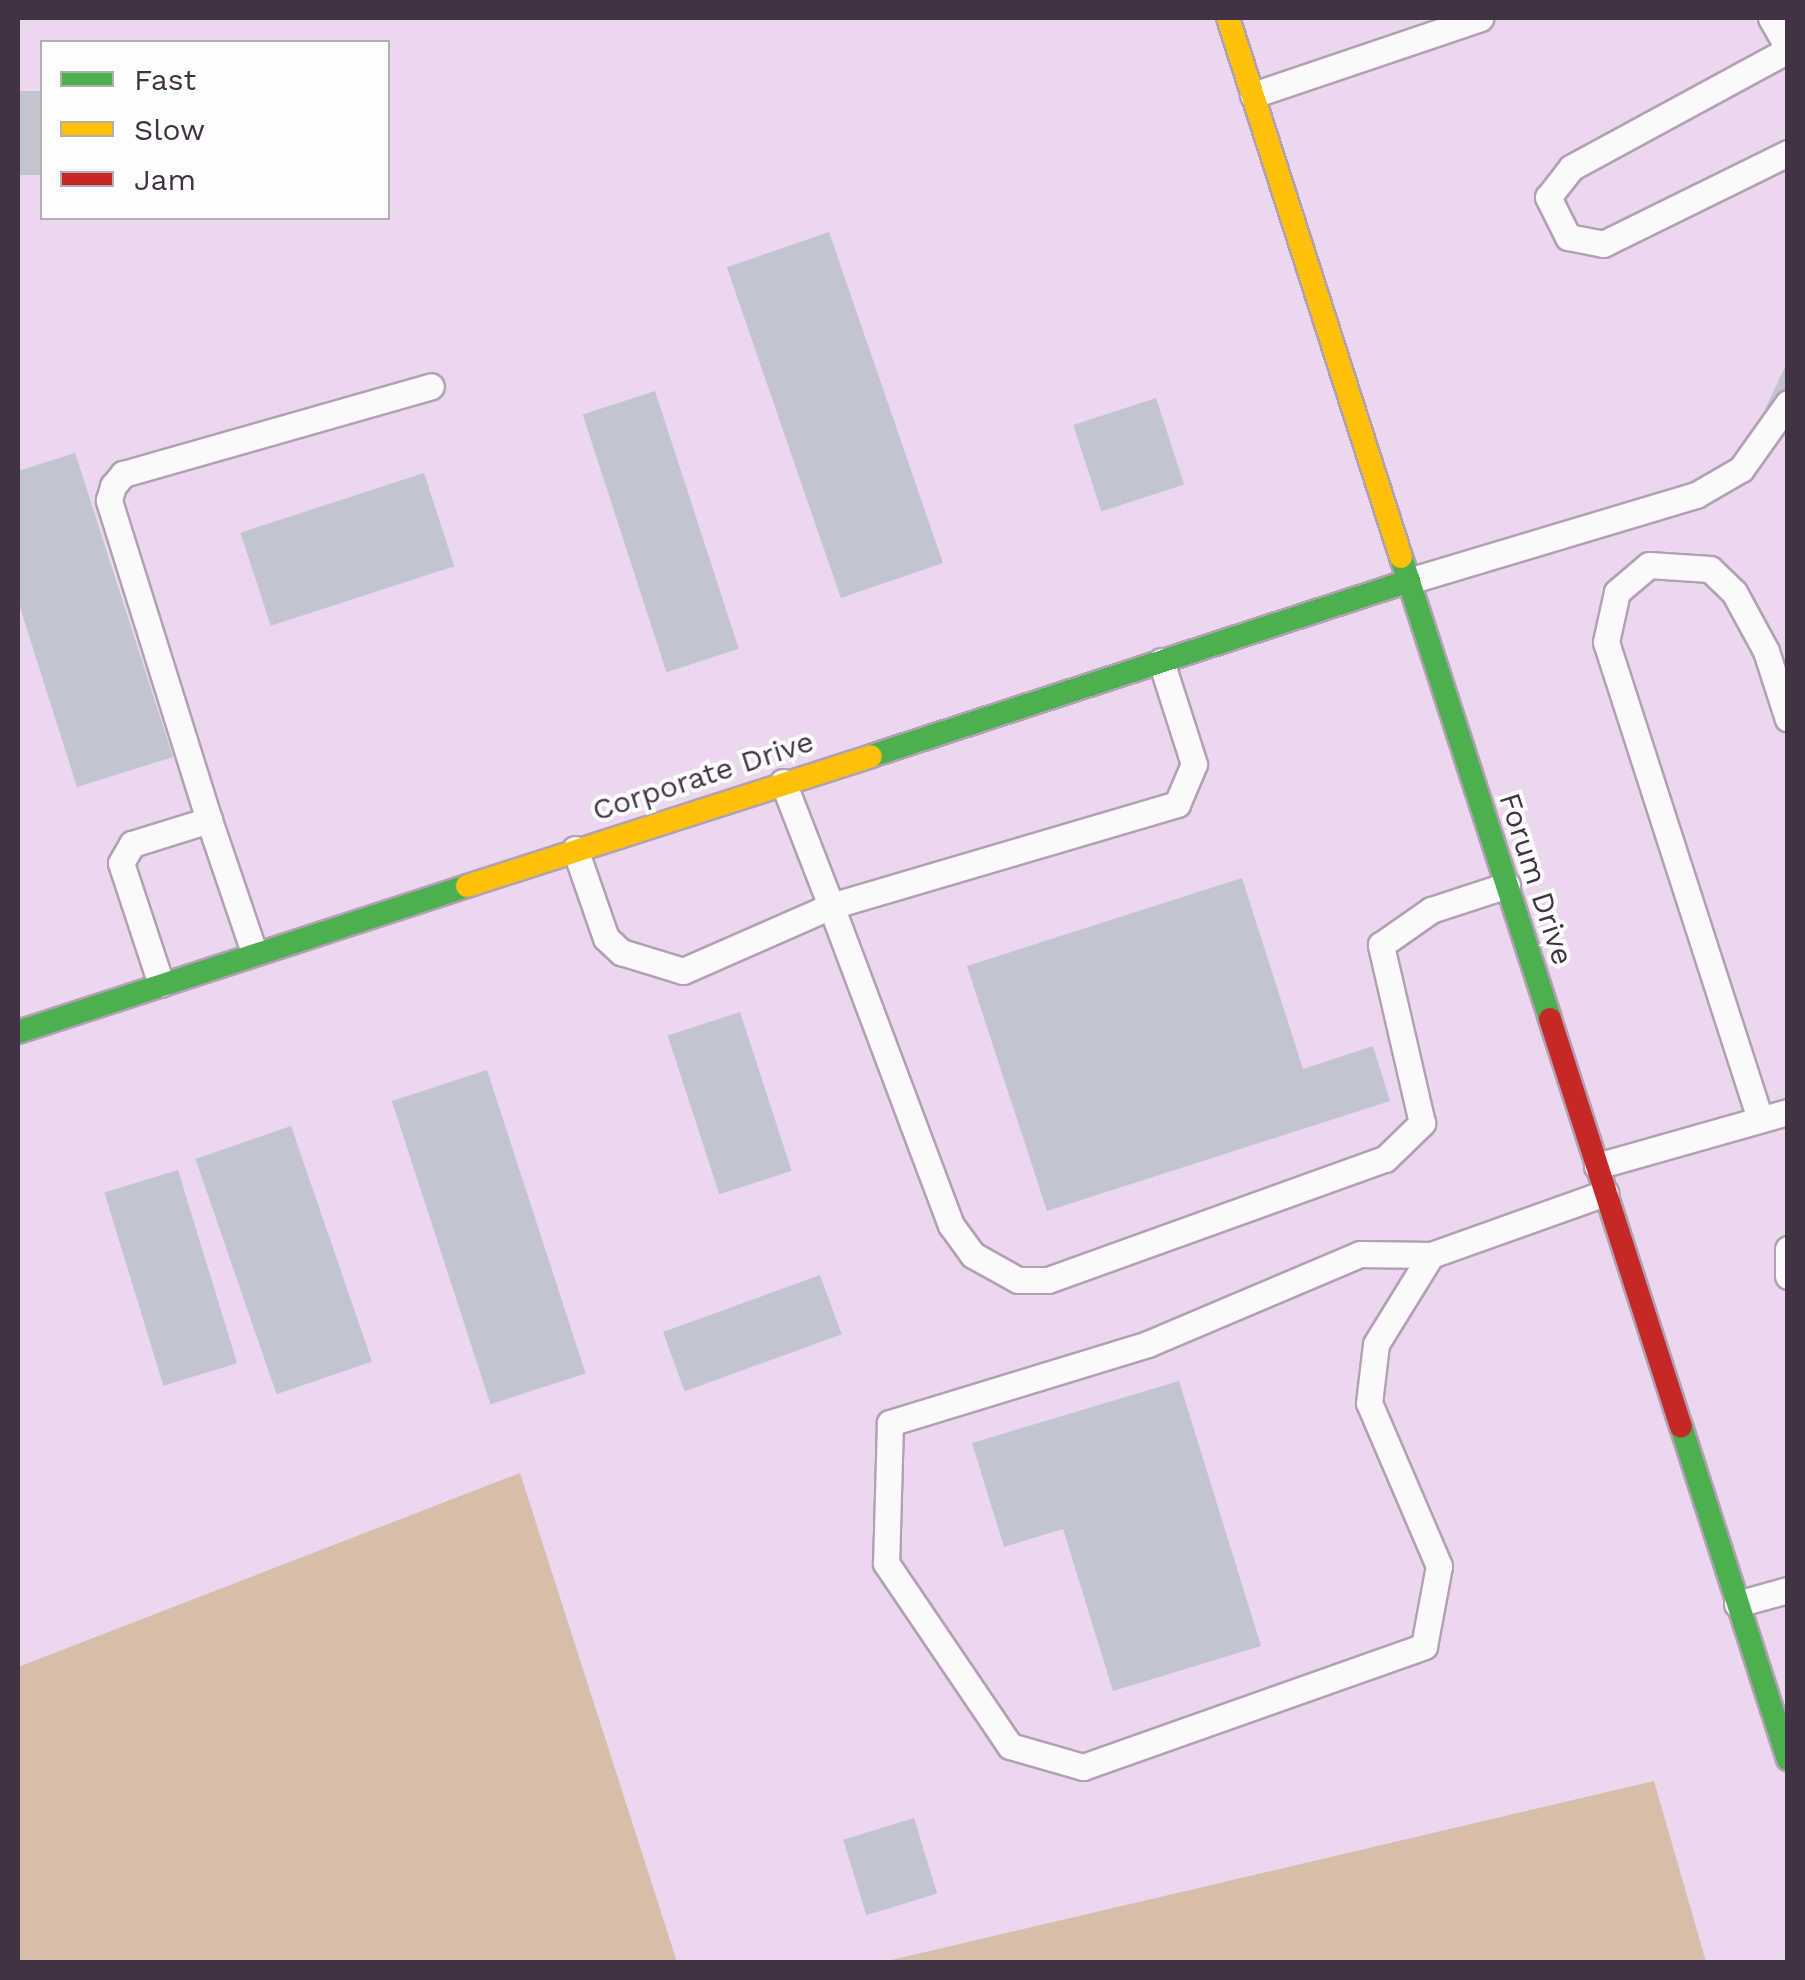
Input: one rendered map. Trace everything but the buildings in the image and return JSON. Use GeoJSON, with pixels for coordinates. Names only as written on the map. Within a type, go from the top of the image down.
{"type":"FeatureCollection","features":[{"type":"Feature","properties":{"kind":"street","name":"Forum Drive"},"geometry":{"type":"LineString","coordinates":[[1228,18],[1788,1759]]}},
{"type":"Feature","properties":{"kind":"street","name":"Corporate Drive"},"geometry":{"type":"LineString","coordinates":[[18,1032],[254,952],[1409,581]]}},
{"type":"Feature","properties":{"kind":"lane"},"geometry":{"type":"LineString","coordinates":[[1253,95],[1480,18]]}},
{"type":"Feature","properties":{"kind":"lane"},"geometry":{"type":"LineString","coordinates":[[1770,18],[1788,49],[1571,168],[1548,197],[1568,237],[1602,244],[1788,153]]}},
{"type":"Feature","properties":{"kind":"lane"},"geometry":{"type":"LineString","coordinates":[[254,952],[109,500],[112,486],[123,474],[431,386]]}},
{"type":"Feature","properties":{"kind":"lane"},"geometry":{"type":"LineString","coordinates":[[1409,581],[1696,495],[1741,470],[1788,404]]}},
{"type":"Feature","properties":{"kind":"lane"},"geometry":{"type":"LineString","coordinates":[[1760,1119],[1606,642],[1618,592],[1649,565],[1710,569],[1734,592],[1766,651],[1788,719]]}},
{"type":"Feature","properties":{"kind":"lane"},"geometry":{"type":"LineString","coordinates":[[575,849],[606,938],[621,952],[683,971],[830,906],[1178,804],[1194,764],[1160,661]]}},
{"type":"Feature","properties":{"kind":"lane"},"geometry":{"type":"LineString","coordinates":[[783,782],[951,1224],[973,1255],[1018,1280],[1048,1280],[1385,1159],[1422,1123],[1380,945],[1431,910],[1507,886]]}},
{"type":"Feature","properties":{"kind":"lane"},"geometry":{"type":"LineString","coordinates":[[161,984],[121,864],[132,844],[209,820]]}},
{"type":"Feature","properties":{"kind":"lane"},"geometry":{"type":"LineString","coordinates":[[1597,1166],[1788,1112]]}},
{"type":"Feature","properties":{"kind":"lane"},"geometry":{"type":"LineString","coordinates":[[1431,1255],[1376,1344],[1369,1403],[1439,1566],[1424,1646],[1083,1767],[1010,1746],[886,1563],[890,1424],[1148,1344],[1360,1254],[1431,1255],[1605,1193]]}},
{"type":"Feature","properties":{"kind":"lane"},"geometry":{"type":"LineString","coordinates":[[1788,1249],[1788,1276]]}},
{"type":"Feature","properties":{"kind":"lane"},"geometry":{"type":"LineString","coordinates":[[1737,1604],[1788,1590]]}},
{"type":"Feature","properties":{"kind":"shaded area"},"geometry":{"type":"Polygon","coordinates":[[[520,1473],[677,1962],[18,1962],[18,1667],[520,1473]]]}},
{"type":"Feature","properties":{"kind":"shaded area"},"geometry":{"type":"Polygon","coordinates":[[[1654,1781],[1706,1962],[883,1962],[1654,1781]]]}},
{"type":"Feature","properties":{"kind":"traffic: fast"},"geometry":{"type":"LineString","coordinates":[[1401,557],[1550,1019]]}},
{"type":"Feature","properties":{"kind":"traffic: fast"},"geometry":{"type":"LineString","coordinates":[[871,756],[1409,581]]}},
{"type":"Feature","properties":{"kind":"traffic: fast"},"geometry":{"type":"LineString","coordinates":[[18,1032],[467,886]]}},
{"type":"Feature","properties":{"kind":"traffic: fast"},"geometry":{"type":"LineString","coordinates":[[1681,1426],[1788,1759]]}},
{"type":"Feature","properties":{"kind":"traffic: slow"},"geometry":{"type":"LineString","coordinates":[[1228,18],[1401,557]]}},
{"type":"Feature","properties":{"kind":"traffic: slow"},"geometry":{"type":"LineString","coordinates":[[467,886],[871,756]]}},
{"type":"Feature","properties":{"kind":"traffic: jam"},"geometry":{"type":"LineString","coordinates":[[1550,1019],[1681,1426]]}}]}
